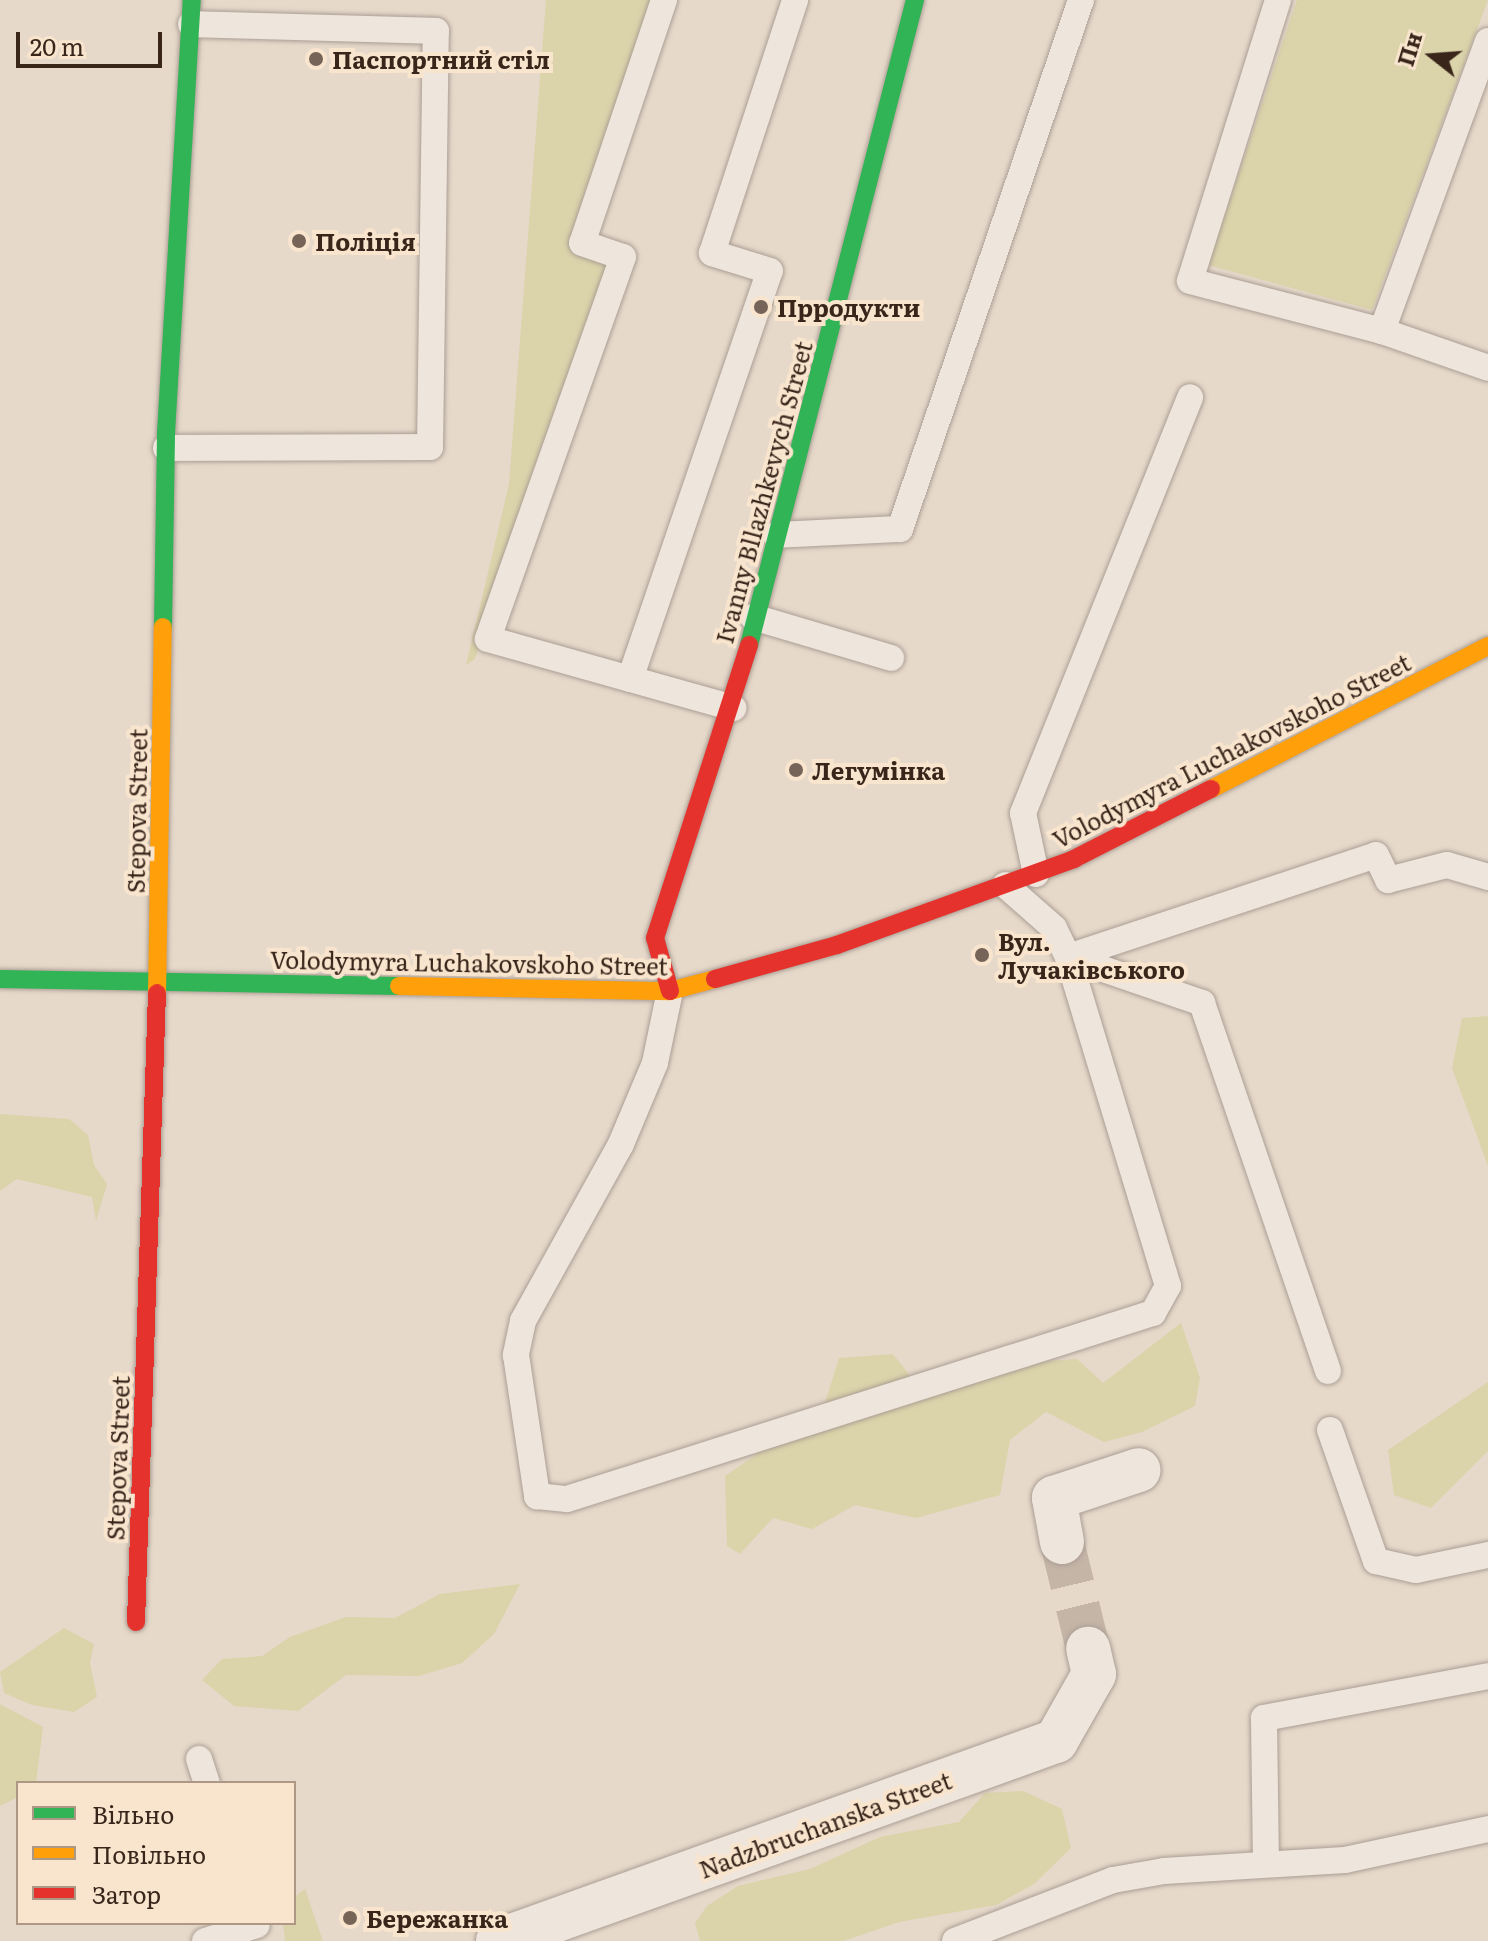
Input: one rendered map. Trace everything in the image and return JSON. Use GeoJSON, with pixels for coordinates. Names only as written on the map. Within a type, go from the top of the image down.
{"type":"FeatureCollection","features":[{"type":"Feature","properties":{"kind":"street","name":"Ivanny Bllazhkevych Street"},"geometry":{"type":"LineString","coordinates":[[670,991],[655,938],[733,708],[753,617],[915,0]]}},
{"type":"Feature","properties":{"kind":"street","name":"Stepova Street"},"geometry":{"type":"LineString","coordinates":[[136,1622],[157,981],[166,448],[192,12]]}},
{"type":"Feature","properties":{"kind":"street","name":"Volodymyra Luchakovskoho Street"},"geometry":{"type":"LineString","coordinates":[[0,979],[670,991],[837,945],[1036,874],[1098,848],[1488,646]]}},
{"type":"Feature","properties":{"kind":"street"},"geometry":{"type":"LineString","coordinates":[[1062,1542],[1054,1498],[1139,1470]]}},
{"type":"Feature","properties":{"kind":"street","name":"Nadzbruchanska Street"},"geometry":{"type":"LineString","coordinates":[[498,1941],[1056,1741],[1094,1674],[1088,1649]]}},
{"type":"Feature","properties":{"kind":"lane"},"geometry":{"type":"LineString","coordinates":[[664,0],[582,243],[623,257],[488,639],[733,708]]}},
{"type":"Feature","properties":{"kind":"lane"},"geometry":{"type":"LineString","coordinates":[[630,679],[770,271],[712,253],[795,0]]}},
{"type":"Feature","properties":{"kind":"lane"},"geometry":{"type":"LineString","coordinates":[[776,535],[900,529],[1081,0]]}},
{"type":"Feature","properties":{"kind":"lane"},"geometry":{"type":"LineString","coordinates":[[1278,0],[1190,281],[1382,331],[1488,368]]}},
{"type":"Feature","properties":{"kind":"lane"},"geometry":{"type":"LineString","coordinates":[[166,448],[430,447],[436,31],[192,12]]}},
{"type":"Feature","properties":{"kind":"lane"},"geometry":{"type":"LineString","coordinates":[[1382,331],[1488,41]]}},
{"type":"Feature","properties":{"kind":"lane"},"geometry":{"type":"LineString","coordinates":[[1036,874],[1023,813],[1190,397]]}},
{"type":"Feature","properties":{"kind":"lane"},"geometry":{"type":"LineString","coordinates":[[753,617],[891,658]]}},
{"type":"Feature","properties":{"kind":"lane"},"geometry":{"type":"LineString","coordinates":[[1068,957],[1376,855],[1388,880],[1447,865],[1488,877]]}},
{"type":"Feature","properties":{"kind":"lane"},"geometry":{"type":"LineString","coordinates":[[670,991],[655,1063],[621,1144],[523,1321],[516,1355],[537,1496],[567,1499],[1153,1313],[1168,1286],[1068,957],[1054,928],[1005,885]]}},
{"type":"Feature","properties":{"kind":"lane"},"geometry":{"type":"LineString","coordinates":[[1068,957],[1202,1003],[1328,1371]]}},
{"type":"Feature","properties":{"kind":"lane"},"geometry":{"type":"LineString","coordinates":[[1330,1430],[1376,1561],[1416,1570],[1488,1555]]}},
{"type":"Feature","properties":{"kind":"lane"},"geometry":{"type":"LineString","coordinates":[[1266,1864],[1264,1718],[1488,1676]]}},
{"type":"Feature","properties":{"kind":"lane"},"geometry":{"type":"LineString","coordinates":[[955,1941],[1113,1880],[1266,1864],[1345,1860],[1488,1829]]}},
{"type":"Feature","properties":{"kind":"lane"},"geometry":{"type":"LineString","coordinates":[[205,1941],[259,1930]]}},
{"type":"Feature","properties":{"kind":"shaded area"},"geometry":{"type":"Polygon","coordinates":[[[546,0],[655,0],[574,239],[610,258],[475,659],[466,665],[509,484],[546,0]]]}},
{"type":"Feature","properties":{"kind":"shaded area"},"geometry":{"type":"Polygon","coordinates":[[[1297,0],[1488,0],[1372,310],[1208,265],[1297,0]]]}},
{"type":"Feature","properties":{"kind":"shaded area"},"geometry":{"type":"Polygon","coordinates":[[[1488,1016],[1488,1166],[1452,1068],[1462,1018],[1488,1016]]]}},
{"type":"Feature","properties":{"kind":"shaded area"},"geometry":{"type":"Polygon","coordinates":[[[0,1114],[69,1119],[88,1135],[94,1165],[107,1184],[96,1221],[92,1197],[17,1179],[0,1191],[0,1114]]]}},
{"type":"Feature","properties":{"kind":"shaded area"},"geometry":{"type":"Polygon","coordinates":[[[1181,1323],[1200,1378],[1195,1406],[1142,1432],[1104,1442],[1046,1412],[1010,1440],[1000,1495],[916,1518],[855,1505],[812,1529],[773,1518],[740,1554],[727,1546],[725,1476],[823,1409],[839,1358],[893,1354],[924,1393],[1048,1361],[1077,1359],[1103,1383],[1181,1323]]]}},
{"type":"Feature","properties":{"kind":"shaded area"},"geometry":{"type":"Polygon","coordinates":[[[1488,1382],[1488,1451],[1431,1508],[1394,1495],[1388,1450],[1488,1382]]]}},
{"type":"Feature","properties":{"kind":"shaded area"},"geometry":{"type":"Polygon","coordinates":[[[520,1584],[494,1634],[462,1663],[419,1676],[346,1675],[298,1711],[234,1706],[202,1680],[222,1659],[262,1656],[290,1637],[346,1617],[395,1618],[440,1594],[520,1584]]]}},
{"type":"Feature","properties":{"kind":"shaded area"},"geometry":{"type":"Polygon","coordinates":[[[64,1628],[94,1644],[90,1663],[97,1697],[74,1712],[32,1705],[4,1693],[0,1672],[64,1628]]]}},
{"type":"Feature","properties":{"kind":"shaded area"},"geometry":{"type":"Polygon","coordinates":[[[0,1704],[43,1727],[36,1781],[16,1781],[16,1798],[0,1806],[0,1704]]]}},
{"type":"Feature","properties":{"kind":"shaded area"},"geometry":{"type":"Polygon","coordinates":[[[1023,1791],[1062,1809],[1071,1848],[1034,1884],[996,1905],[899,1922],[844,1941],[700,1941],[695,1923],[707,1906],[738,1886],[810,1869],[880,1837],[959,1822],[985,1793],[1023,1791]]]}},
{"type":"Feature","properties":{"kind":"shaded area"},"geometry":{"type":"Polygon","coordinates":[[[305,1889],[323,1941],[285,1941],[283,1925],[296,1925],[296,1896],[305,1889]]]}},
{"type":"Feature","properties":{"kind":"tunnel"},"geometry":{"type":"LineString","coordinates":[[1062,1542],[1088,1649]]}},
{"type":"Feature","properties":{"kind":"traffic: fast"},"geometry":{"type":"LineString","coordinates":[[163,627],[166,433],[192,0]]}},
{"type":"Feature","properties":{"kind":"traffic: fast"},"geometry":{"type":"LineString","coordinates":[[749,645],[915,0]]}},
{"type":"Feature","properties":{"kind":"traffic: fast"},"geometry":{"type":"LineString","coordinates":[[0,979],[399,986]]}},
{"type":"Feature","properties":{"kind":"traffic: slow"},"geometry":{"type":"LineString","coordinates":[[157,993],[163,627]]}},
{"type":"Feature","properties":{"kind":"traffic: slow"},"geometry":{"type":"LineString","coordinates":[[1211,789],[1488,646]]}},
{"type":"Feature","properties":{"kind":"traffic: slow"},"geometry":{"type":"LineString","coordinates":[[399,986],[670,991],[715,979]]}},
{"type":"Feature","properties":{"kind":"traffic: jam"},"geometry":{"type":"LineString","coordinates":[[670,991],[655,938],[749,645]]}},
{"type":"Feature","properties":{"kind":"traffic: jam"},"geometry":{"type":"LineString","coordinates":[[715,979],[837,945],[1074,859],[1211,789]]}},
{"type":"Feature","properties":{"kind":"traffic: jam"},"geometry":{"type":"LineString","coordinates":[[136,1622],[157,993]]}},
{"type":"Feature","properties":{"kind":"place","name":"Паспортний стіл"},"geometry":{"type":"Point","coordinates":[316,59]}},
{"type":"Feature","properties":{"kind":"place","name":"Поліція"},"geometry":{"type":"Point","coordinates":[299,241]}},
{"type":"Feature","properties":{"kind":"place","name":"Прродукти"},"geometry":{"type":"Point","coordinates":[761,307]}},
{"type":"Feature","properties":{"kind":"place","name":"Легумінка"},"geometry":{"type":"Point","coordinates":[796,770]}},
{"type":"Feature","properties":{"kind":"place","name":"Вул. Лучаківського"},"geometry":{"type":"Point","coordinates":[982,955]}},
{"type":"Feature","properties":{"kind":"place","name":"Бережанка"},"geometry":{"type":"Point","coordinates":[350,1918]}}]}
